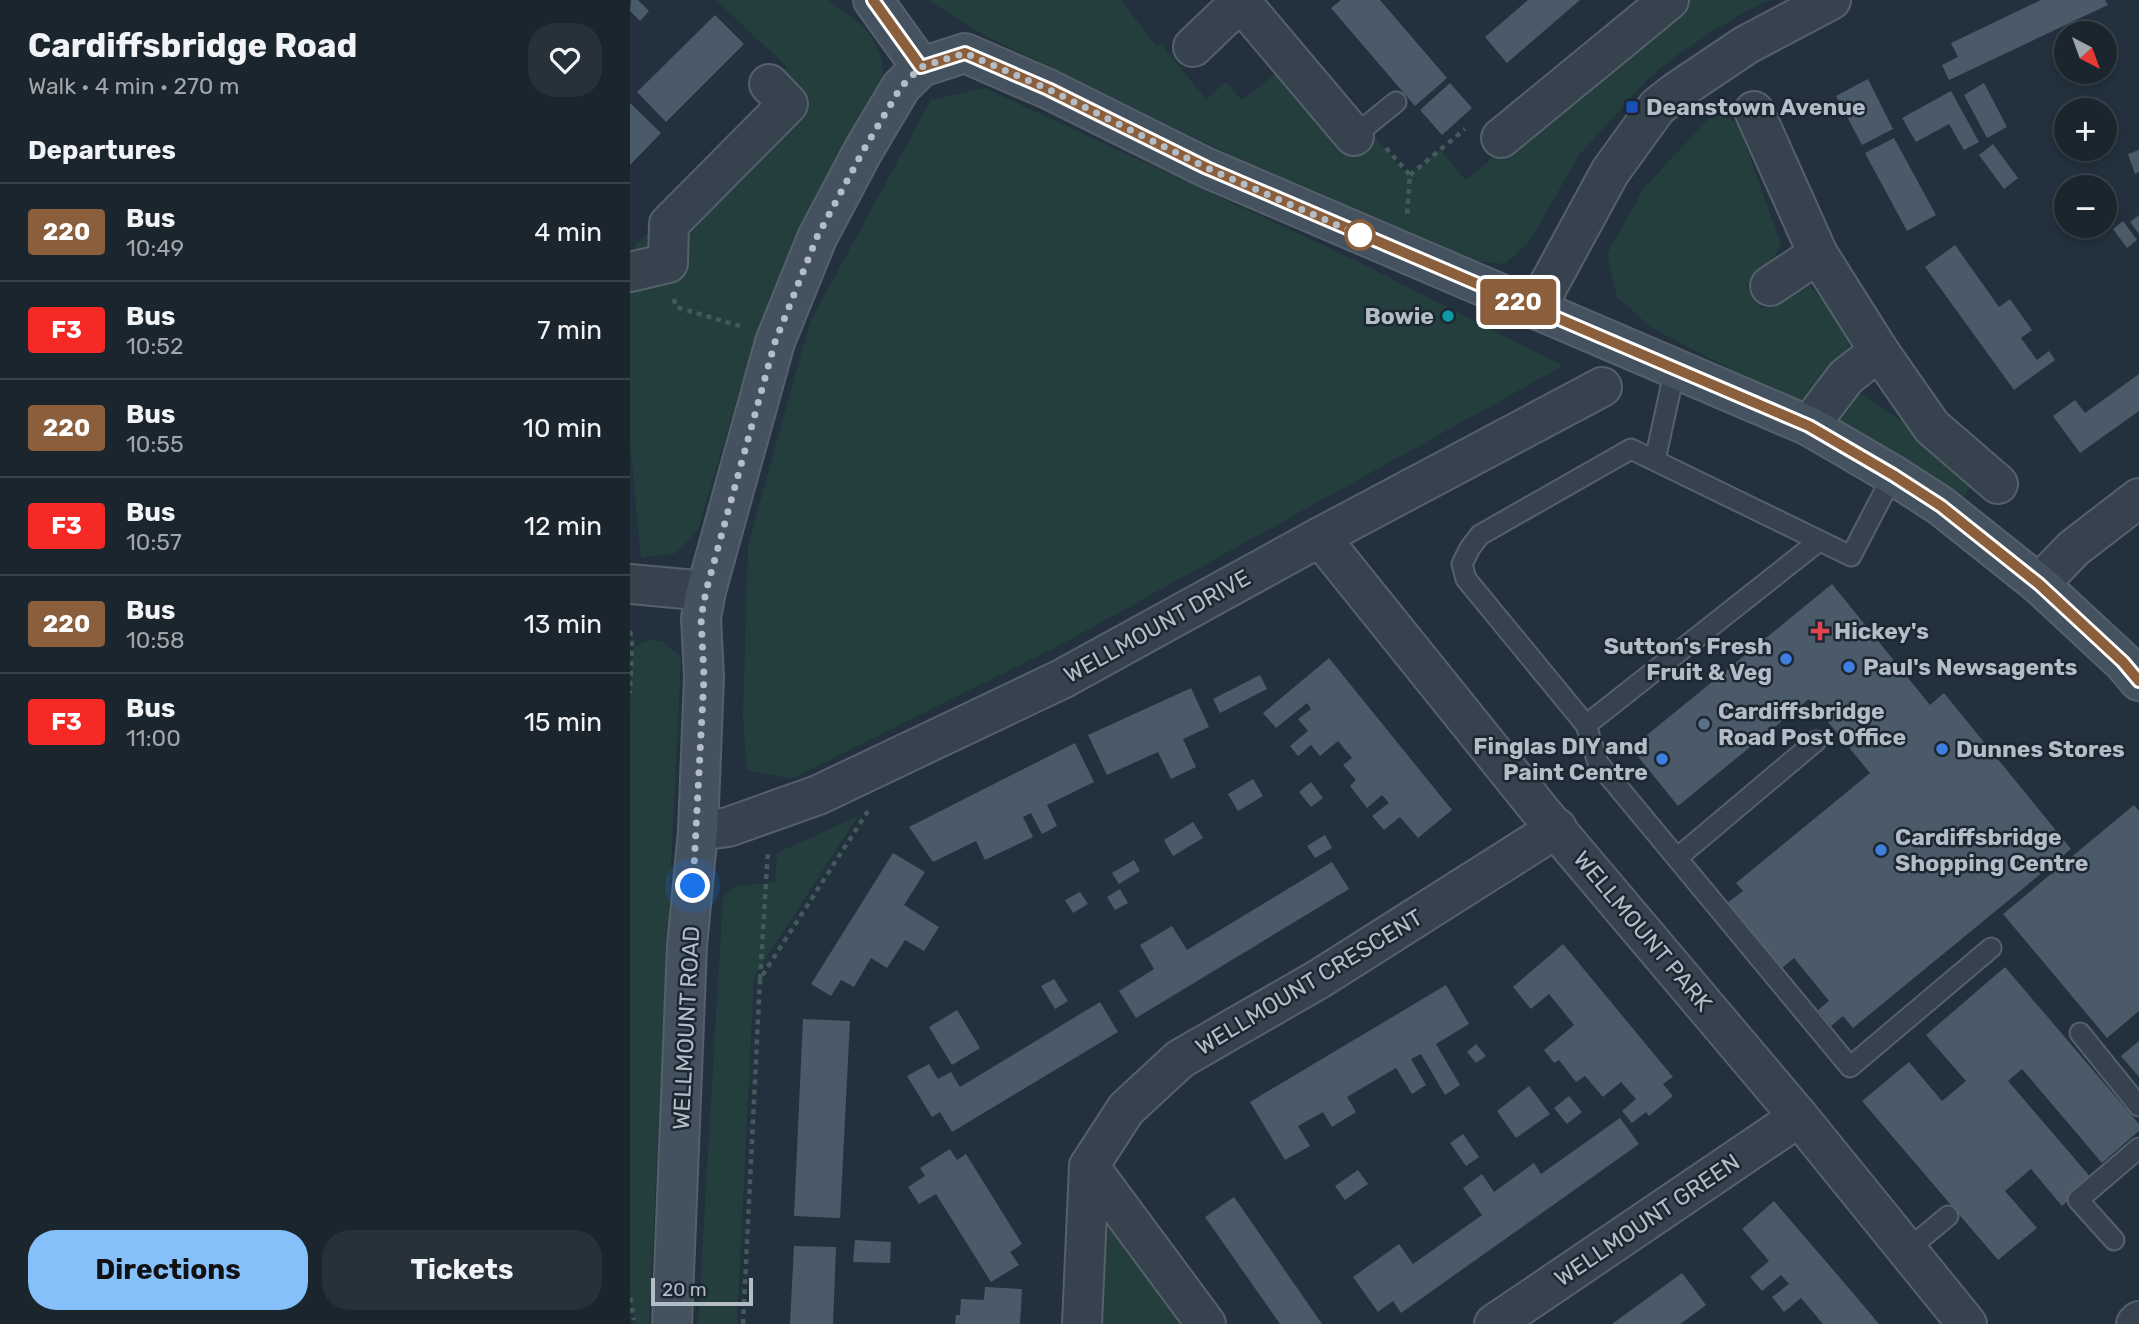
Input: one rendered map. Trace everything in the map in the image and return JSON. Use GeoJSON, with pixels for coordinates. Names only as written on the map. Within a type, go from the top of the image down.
{"type":"FeatureCollection","features":[{"type":"Feature","properties":{"kind":"main road"},"geometry":{"type":"LineString","coordinates":[[873,0],[921,67],[965,53],[1048,89],[1207,168],[1809,426],[1941,506],[2039,584],[2123,662],[2139,681]]}},
{"type":"Feature","properties":{"kind":"main road","name":"WELLMOUNT ROAD"},"geometry":{"type":"LineString","coordinates":[[672,1324],[687,946],[698,831],[704,677],[701,618],[706,591],[775,342],[817,237],[901,87],[921,67]]}},
{"type":"Feature","properties":{"kind":"street"},"geometry":{"type":"LineString","coordinates":[[1501,138],[1669,0]]}},
{"type":"Feature","properties":{"kind":"street"},"geometry":{"type":"LineString","coordinates":[[1537,310],[1610,172],[1657,107],[1746,45],[1831,0]]}},
{"type":"Feature","properties":{"kind":"street"},"geometry":{"type":"LineString","coordinates":[[1193,47],[1241,1],[1354,136]]}},
{"type":"Feature","properties":{"kind":"street"},"geometry":{"type":"LineString","coordinates":[[630,272],[668,263],[669,224],[788,104],[769,84]]}},
{"type":"Feature","properties":{"kind":"street"},"geometry":{"type":"LineString","coordinates":[[1754,111],[1818,254],[1880,351],[1932,427],[1998,484]]}},
{"type":"Feature","properties":{"kind":"street"},"geometry":{"type":"LineString","coordinates":[[1770,286],[1818,254]]}},
{"type":"Feature","properties":{"kind":"street"},"geometry":{"type":"LineString","coordinates":[[1809,426],[1846,377],[1880,351]]}},
{"type":"Feature","properties":{"kind":"street","name":"WELLMOUNT DRIVE"},"geometry":{"type":"LineString","coordinates":[[698,831],[728,827],[818,795],[1062,679],[1320,537],[1602,387]]}},
{"type":"Feature","properties":{"kind":"street"},"geometry":{"type":"LineString","coordinates":[[2039,584],[2074,548],[2139,498]]}},
{"type":"Feature","properties":{"kind":"street","name":"WELLMOUNT PARK"},"geometry":{"type":"LineString","coordinates":[[1320,537],[1538,808],[1798,1117],[1967,1324]]}},
{"type":"Feature","properties":{"kind":"street"},"geometry":{"type":"LineString","coordinates":[[630,584],[706,591]]}},
{"type":"Feature","properties":{"kind":"street","name":"WELLMOUNT CRESCENT"},"geometry":{"type":"LineString","coordinates":[[1089,1166],[1126,1109],[1180,1059],[1319,979],[1557,828]]}},
{"type":"Feature","properties":{"kind":"street","name":"WELLMOUNT GREEN"},"geometry":{"type":"LineString","coordinates":[[1494,1324],[1798,1117]]}},
{"type":"Feature","properties":{"kind":"street"},"geometry":{"type":"LineString","coordinates":[[1082,1324],[1089,1166]]}},
{"type":"Feature","properties":{"kind":"street"},"geometry":{"type":"LineString","coordinates":[[1089,1166],[1206,1324]]}},
{"type":"Feature","properties":{"kind":"lane"},"geometry":{"type":"LineString","coordinates":[[1354,136],[1396,102]]}},
{"type":"Feature","properties":{"kind":"lane"},"geometry":{"type":"LineString","coordinates":[[1655,460],[1675,369]]}},
{"type":"Feature","properties":{"kind":"lane"},"geometry":{"type":"LineString","coordinates":[[1893,475],[1851,556],[1631,449],[1480,536],[1462,564],[1466,579],[1586,725],[1598,763],[1850,1067],[1991,948]]}},
{"type":"Feature","properties":{"kind":"lane"},"geometry":{"type":"LineString","coordinates":[[1586,725],[1819,541]]}},
{"type":"Feature","properties":{"kind":"lane"},"geometry":{"type":"LineString","coordinates":[[1677,858],[1816,741]]}},
{"type":"Feature","properties":{"kind":"lane"},"geometry":{"type":"LineString","coordinates":[[2080,1033],[2139,1105]]}},
{"type":"Feature","properties":{"kind":"lane"},"geometry":{"type":"LineString","coordinates":[[2114,1240],[2078,1200],[2139,1148]]}},
{"type":"Feature","properties":{"kind":"lane"},"geometry":{"type":"LineString","coordinates":[[1906,1251],[1948,1216]]}},
{"type":"Feature","properties":{"kind":"path"},"geometry":{"type":"LineString","coordinates":[[1410,175],[1464,129],[1501,138]]}},
{"type":"Feature","properties":{"kind":"path"},"geometry":{"type":"LineString","coordinates":[[668,263],[676,307],[738,325],[775,342]]}},
{"type":"Feature","properties":{"kind":"path"},"geometry":{"type":"LineString","coordinates":[[630,631],[630,693]]}},
{"type":"Feature","properties":{"kind":"path"},"geometry":{"type":"LineString","coordinates":[[760,979],[881,792],[872,771]]}},
{"type":"Feature","properties":{"kind":"path"},"geometry":{"type":"LineString","coordinates":[[743,1324],[771,812]]}},
{"type":"Feature","properties":{"kind":"path"},"geometry":{"type":"LineString","coordinates":[[630,1298],[634,1324]]}},
{"type":"Feature","properties":{"kind":"green space"},"geometry":{"type":"Polygon","coordinates":[[[716,0],[828,0],[862,25],[873,39],[881,56],[883,74],[879,87],[778,279],[739,392],[698,530],[676,553],[641,558],[630,442],[630,251],[784,96],[771,84],[787,67],[716,0]]]}},
{"type":"Feature","properties":{"kind":"green space"},"geometry":{"type":"Polygon","coordinates":[[[928,0],[1121,0],[1156,46],[1161,44],[1206,99],[1226,82],[1242,100],[1280,70],[1370,131],[1408,176],[1440,150],[1466,180],[1681,0],[1770,0],[1711,32],[1647,80],[1579,155],[1531,239],[1505,264],[1440,257],[982,34],[928,0]]]}},
{"type":"Feature","properties":{"kind":"green space"},"geometry":{"type":"Polygon","coordinates":[[[985,88],[1357,261],[1563,366],[1066,642],[791,779],[747,770],[743,716],[748,545],[810,322],[931,100],[985,88]]]}},
{"type":"Feature","properties":{"kind":"green space"},"geometry":{"type":"Polygon","coordinates":[[[1724,114],[1739,126],[1781,244],[1769,269],[1746,285],[1761,309],[1811,286],[1851,337],[1841,370],[1823,392],[1796,403],[1652,328],[1617,297],[1607,254],[1644,188],[1709,118],[1724,114]]]}},
{"type":"Feature","properties":{"kind":"green space"},"geometry":{"type":"Polygon","coordinates":[[[1861,394],[1980,473],[1959,504],[1836,426],[1845,401],[1861,394]]]}},
{"type":"Feature","properties":{"kind":"green space"},"geometry":{"type":"Polygon","coordinates":[[[650,640],[662,641],[681,657],[649,1324],[635,1324],[630,1293],[630,708],[633,648],[650,640]]]}},
{"type":"Feature","properties":{"kind":"green space"},"geometry":{"type":"Polygon","coordinates":[[[858,816],[754,977],[737,1324],[698,1324],[723,897],[736,886],[775,883],[777,853],[858,816]]]}},
{"type":"Feature","properties":{"kind":"green space"},"geometry":{"type":"Polygon","coordinates":[[[1117,1219],[1193,1324],[1092,1324],[1097,1220],[1117,1219]]]}},
{"type":"Feature","properties":{"kind":"building"},"geometry":{"type":"Polygon","coordinates":[[[631,0],[638,0],[649,11],[640,21],[630,11],[631,0]]]}},
{"type":"Feature","properties":{"kind":"building"},"geometry":{"type":"Polygon","coordinates":[[[1341,0],[1380,0],[1447,78],[1415,106],[1331,8],[1341,0]]]}},
{"type":"Feature","properties":{"kind":"building"},"geometry":{"type":"Polygon","coordinates":[[[1528,0],[1580,0],[1507,63],[1485,37],[1528,0]]]}},
{"type":"Feature","properties":{"kind":"building"},"geometry":{"type":"Polygon","coordinates":[[[2041,0],[2105,0],[2108,5],[2074,21],[2054,21],[2054,30],[1949,80],[1942,65],[1958,57],[1951,43],[2041,0]]]}},
{"type":"Feature","properties":{"kind":"building"},"geometry":{"type":"Polygon","coordinates":[[[715,15],[744,44],[666,122],[637,92],[715,15]]]}},
{"type":"Feature","properties":{"kind":"building"},"geometry":{"type":"Polygon","coordinates":[[[1868,79],[1893,129],[1862,145],[1836,96],[1868,79]]]}},
{"type":"Feature","properties":{"kind":"building"},"geometry":{"type":"Polygon","coordinates":[[[1450,83],[1472,108],[1442,135],[1420,110],[1450,83]]]}},
{"type":"Feature","properties":{"kind":"building"},"geometry":{"type":"Polygon","coordinates":[[[1984,83],[2007,127],[1987,138],[1964,95],[1984,83]]]}},
{"type":"Feature","properties":{"kind":"building"},"geometry":{"type":"Polygon","coordinates":[[[1951,91],[1979,142],[1964,150],[1949,124],[1916,142],[1902,118],[1951,91]]]}},
{"type":"Feature","properties":{"kind":"building"},"geometry":{"type":"Polygon","coordinates":[[[630,103],[661,133],[630,165],[630,103]]]}},
{"type":"Feature","properties":{"kind":"building"},"geometry":{"type":"Polygon","coordinates":[[[1894,138],[1936,215],[1907,231],[1865,153],[1894,138]]]}},
{"type":"Feature","properties":{"kind":"building"},"geometry":{"type":"Polygon","coordinates":[[[1993,144],[2018,178],[2004,189],[1979,155],[1993,144]]]}},
{"type":"Feature","properties":{"kind":"building"},"geometry":{"type":"Polygon","coordinates":[[[2139,150],[2139,172],[2135,174],[2128,154],[2139,150]]]}},
{"type":"Feature","properties":{"kind":"building"},"geometry":{"type":"Polygon","coordinates":[[[2139,215],[2139,234],[2130,222],[2139,215]]]}},
{"type":"Feature","properties":{"kind":"building"},"geometry":{"type":"Polygon","coordinates":[[[2123,221],[2137,240],[2127,248],[2117,234],[2117,226],[2123,221]]]}},
{"type":"Feature","properties":{"kind":"building"},"geometry":{"type":"Polygon","coordinates":[[[1955,245],[1999,307],[2010,299],[2032,330],[2021,338],[2037,360],[2049,351],[2055,360],[2014,390],[1925,267],[1955,245]]]}},
{"type":"Feature","properties":{"kind":"building"},"geometry":{"type":"Polygon","coordinates":[[[2139,374],[2139,411],[2080,453],[2053,416],[2075,400],[2085,413],[2139,374]]]}},
{"type":"Feature","properties":{"kind":"building"},"geometry":{"type":"Polygon","coordinates":[[[1832,584],[1930,705],[1944,693],[2071,849],[1853,1028],[1843,1016],[1831,1026],[1818,1010],[1829,1001],[1794,958],[1781,969],[1727,903],[1743,891],[1736,883],[1870,773],[1809,699],[1678,806],[1631,748],[1832,584]]]}},
{"type":"Feature","properties":{"kind":"building"},"geometry":{"type":"Polygon","coordinates":[[[1329,658],[1452,810],[1418,838],[1400,817],[1384,830],[1372,816],[1389,803],[1382,795],[1367,808],[1350,786],[1356,780],[1343,765],[1352,758],[1338,741],[1320,756],[1311,745],[1298,756],[1290,746],[1308,731],[1298,719],[1311,709],[1307,703],[1276,728],[1263,713],[1329,658]]]}},
{"type":"Feature","properties":{"kind":"building"},"geometry":{"type":"Polygon","coordinates":[[[1260,675],[1267,689],[1220,713],[1213,699],[1260,675]]]}},
{"type":"Feature","properties":{"kind":"building"},"geometry":{"type":"Polygon","coordinates":[[[1191,688],[1209,727],[1183,739],[1196,767],[1171,779],[1158,752],[1107,775],[1088,735],[1191,688]]]}},
{"type":"Feature","properties":{"kind":"building"},"geometry":{"type":"Polygon","coordinates":[[[1075,743],[1094,782],[1047,805],[1057,826],[1042,834],[1031,813],[1023,817],[1033,837],[985,860],[976,841],[933,862],[909,827],[1075,743]]]}},
{"type":"Feature","properties":{"kind":"building"},"geometry":{"type":"Polygon","coordinates":[[[1253,779],[1263,796],[1238,811],[1228,794],[1253,779]]]}},
{"type":"Feature","properties":{"kind":"building"},"geometry":{"type":"Polygon","coordinates":[[[1311,782],[1323,798],[1311,807],[1299,792],[1311,782]]]}},
{"type":"Feature","properties":{"kind":"building"},"geometry":{"type":"Polygon","coordinates":[[[2134,805],[2139,811],[2139,1011],[2107,1038],[2003,914],[2134,805]]]}},
{"type":"Feature","properties":{"kind":"building"},"geometry":{"type":"Polygon","coordinates":[[[1193,822],[1203,838],[1173,856],[1164,840],[1193,822]]]}},
{"type":"Feature","properties":{"kind":"building"},"geometry":{"type":"Polygon","coordinates":[[[1325,835],[1332,848],[1315,858],[1307,846],[1325,835]]]}},
{"type":"Feature","properties":{"kind":"building"},"geometry":{"type":"Polygon","coordinates":[[[893,853],[925,872],[904,905],[939,927],[924,951],[905,940],[887,968],[871,958],[854,987],[841,980],[831,996],[811,984],[893,853]]]}},
{"type":"Feature","properties":{"kind":"building"},"geometry":{"type":"Polygon","coordinates":[[[1134,860],[1140,871],[1119,884],[1112,873],[1134,860]]]}},
{"type":"Feature","properties":{"kind":"building"},"geometry":{"type":"Polygon","coordinates":[[[1332,862],[1349,889],[1136,1018],[1119,991],[1154,969],[1140,945],[1172,926],[1187,950],[1332,862]]]}},
{"type":"Feature","properties":{"kind":"building"},"geometry":{"type":"Polygon","coordinates":[[[1120,889],[1128,903],[1115,910],[1107,897],[1120,889]]]}},
{"type":"Feature","properties":{"kind":"building"},"geometry":{"type":"Polygon","coordinates":[[[1080,892],[1088,904],[1073,913],[1065,900],[1080,892]]]}},
{"type":"Feature","properties":{"kind":"building"},"geometry":{"type":"Polygon","coordinates":[[[1563,944],[1673,1077],[1663,1084],[1673,1096],[1649,1116],[1646,1112],[1632,1123],[1622,1111],[1636,1099],[1621,1082],[1603,1097],[1585,1076],[1576,1082],[1559,1060],[1554,1063],[1544,1050],[1574,1025],[1549,994],[1531,1009],[1513,987],[1563,944]]]}},
{"type":"Feature","properties":{"kind":"building"},"geometry":{"type":"Polygon","coordinates":[[[2005,967],[2139,1124],[2139,1131],[2102,1163],[2022,1069],[2008,1081],[2093,1180],[2062,1206],[2031,1169],[2005,1191],[2037,1228],[1998,1260],[1862,1101],[1909,1062],[1942,1101],[1966,1081],[1926,1035],[2005,967]]]}},
{"type":"Feature","properties":{"kind":"building"},"geometry":{"type":"Polygon","coordinates":[[[1054,979],[1068,1001],[1055,1009],[1041,986],[1054,979]]]}},
{"type":"Feature","properties":{"kind":"building"},"geometry":{"type":"Polygon","coordinates":[[[1446,985],[1469,1024],[1436,1044],[1460,1085],[1445,1095],[1421,1054],[1411,1059],[1426,1085],[1412,1094],[1396,1068],[1347,1097],[1356,1112],[1332,1127],[1323,1112],[1298,1126],[1310,1146],[1285,1160],[1250,1102],[1446,985]]]}},
{"type":"Feature","properties":{"kind":"building"},"geometry":{"type":"Polygon","coordinates":[[[1100,1002],[1118,1032],[952,1132],[940,1112],[932,1117],[907,1076],[929,1064],[938,1079],[951,1072],[960,1087],[1100,1002]]]}},
{"type":"Feature","properties":{"kind":"building"},"geometry":{"type":"Polygon","coordinates":[[[957,1010],[980,1048],[952,1065],[929,1027],[957,1010]]]}},
{"type":"Feature","properties":{"kind":"building"},"geometry":{"type":"Polygon","coordinates":[[[803,1019],[850,1021],[840,1218],[794,1216],[803,1019]]]}},
{"type":"Feature","properties":{"kind":"building"},"geometry":{"type":"Polygon","coordinates":[[[2139,1041],[2139,1077],[2121,1056],[2139,1041]]]}},
{"type":"Feature","properties":{"kind":"building"},"geometry":{"type":"Polygon","coordinates":[[[1476,1044],[1486,1056],[1476,1063],[1467,1052],[1476,1044]]]}},
{"type":"Feature","properties":{"kind":"building"},"geometry":{"type":"Polygon","coordinates":[[[1529,1086],[1550,1114],[1516,1138],[1497,1111],[1529,1086]]]}},
{"type":"Feature","properties":{"kind":"building"},"geometry":{"type":"Polygon","coordinates":[[[1569,1096],[1582,1112],[1567,1124],[1554,1108],[1569,1096]]]}},
{"type":"Feature","properties":{"kind":"building"},"geometry":{"type":"Polygon","coordinates":[[[1620,1118],[1639,1144],[1401,1313],[1393,1301],[1378,1312],[1353,1277],[1399,1244],[1413,1264],[1482,1215],[1463,1188],[1482,1174],[1494,1192],[1534,1163],[1541,1174],[1620,1118]]]}},
{"type":"Feature","properties":{"kind":"building"},"geometry":{"type":"Polygon","coordinates":[[[1463,1134],[1479,1157],[1466,1166],[1450,1143],[1463,1134]]]}},
{"type":"Feature","properties":{"kind":"building"},"geometry":{"type":"Polygon","coordinates":[[[950,1149],[957,1160],[966,1154],[1022,1244],[1010,1252],[1019,1265],[991,1282],[936,1194],[919,1204],[908,1187],[925,1176],[920,1168],[950,1149]]]}},
{"type":"Feature","properties":{"kind":"building"},"geometry":{"type":"Polygon","coordinates":[[[1358,1170],[1368,1184],[1345,1200],[1335,1186],[1358,1170]]]}},
{"type":"Feature","properties":{"kind":"building"},"geometry":{"type":"Polygon","coordinates":[[[1234,1197],[1322,1324],[1280,1324],[1205,1217],[1234,1197]]]}},
{"type":"Feature","properties":{"kind":"building"},"geometry":{"type":"Polygon","coordinates":[[[1774,1201],[1879,1324],[1823,1324],[1801,1298],[1784,1312],[1772,1297],[1789,1284],[1781,1275],[1762,1291],[1750,1277],[1769,1261],[1742,1229],[1774,1201]]]}},
{"type":"Feature","properties":{"kind":"building"},"geometry":{"type":"Polygon","coordinates":[[[855,1240],[891,1242],[890,1263],[853,1262],[855,1240]]]}},
{"type":"Feature","properties":{"kind":"building"},"geometry":{"type":"Polygon","coordinates":[[[794,1246],[836,1247],[833,1324],[790,1324],[794,1246]]]}},
{"type":"Feature","properties":{"kind":"building"},"geometry":{"type":"Polygon","coordinates":[[[1682,1273],[1706,1305],[1683,1322],[1612,1324],[1682,1273]]]}},
{"type":"Feature","properties":{"kind":"building"},"geometry":{"type":"Polygon","coordinates":[[[985,1287],[1022,1289],[1020,1324],[955,1324],[956,1315],[960,1315],[961,1299],[984,1300],[985,1287]]]}},
{"type":"Feature","properties":{"kind":"bus line","name":"220"},"geometry":{"type":"LineString","coordinates":[[873,0],[921,67],[965,53],[1048,89],[1207,168],[1809,426],[1941,506],[2039,584],[2123,662],[2139,681]]}},
{"type":"Feature","properties":{"kind":"place","name":"Deanstown Avenue"},"geometry":{"type":"Point","coordinates":[1632,107]}},
{"type":"Feature","properties":{"kind":"place","name":"Bowie"},"geometry":{"type":"Point","coordinates":[1448,316]}},
{"type":"Feature","properties":{"kind":"place","name":"Hickey's"},"geometry":{"type":"Point","coordinates":[1820,631]}},
{"type":"Feature","properties":{"kind":"place","name":"Sutton's Fresh Fruit & Veg"},"geometry":{"type":"Point","coordinates":[1786,659]}},
{"type":"Feature","properties":{"kind":"place","name":"Paul's Newsagents"},"geometry":{"type":"Point","coordinates":[1849,667]}},
{"type":"Feature","properties":{"kind":"place","name":"Cardiffsbridge Road Post Office"},"geometry":{"type":"Point","coordinates":[1704,724]}},
{"type":"Feature","properties":{"kind":"place","name":"Dunnes Stores"},"geometry":{"type":"Point","coordinates":[1942,749]}},
{"type":"Feature","properties":{"kind":"place","name":"Finglas DIY and Paint Centre"},"geometry":{"type":"Point","coordinates":[1662,759]}},
{"type":"Feature","properties":{"kind":"place","name":"Cardiffsbridge Shopping Centre"},"geometry":{"type":"Point","coordinates":[1881,850]}},
{"type":"Feature","properties":{"kind":"route"},"geometry":{"type":"LineString","coordinates":[[693,886],[698,831],[704,677],[701,618],[706,591],[775,342],[817,237],[901,87],[921,67],[965,53],[1048,89],[1207,168],[1360,235]]}}]}
